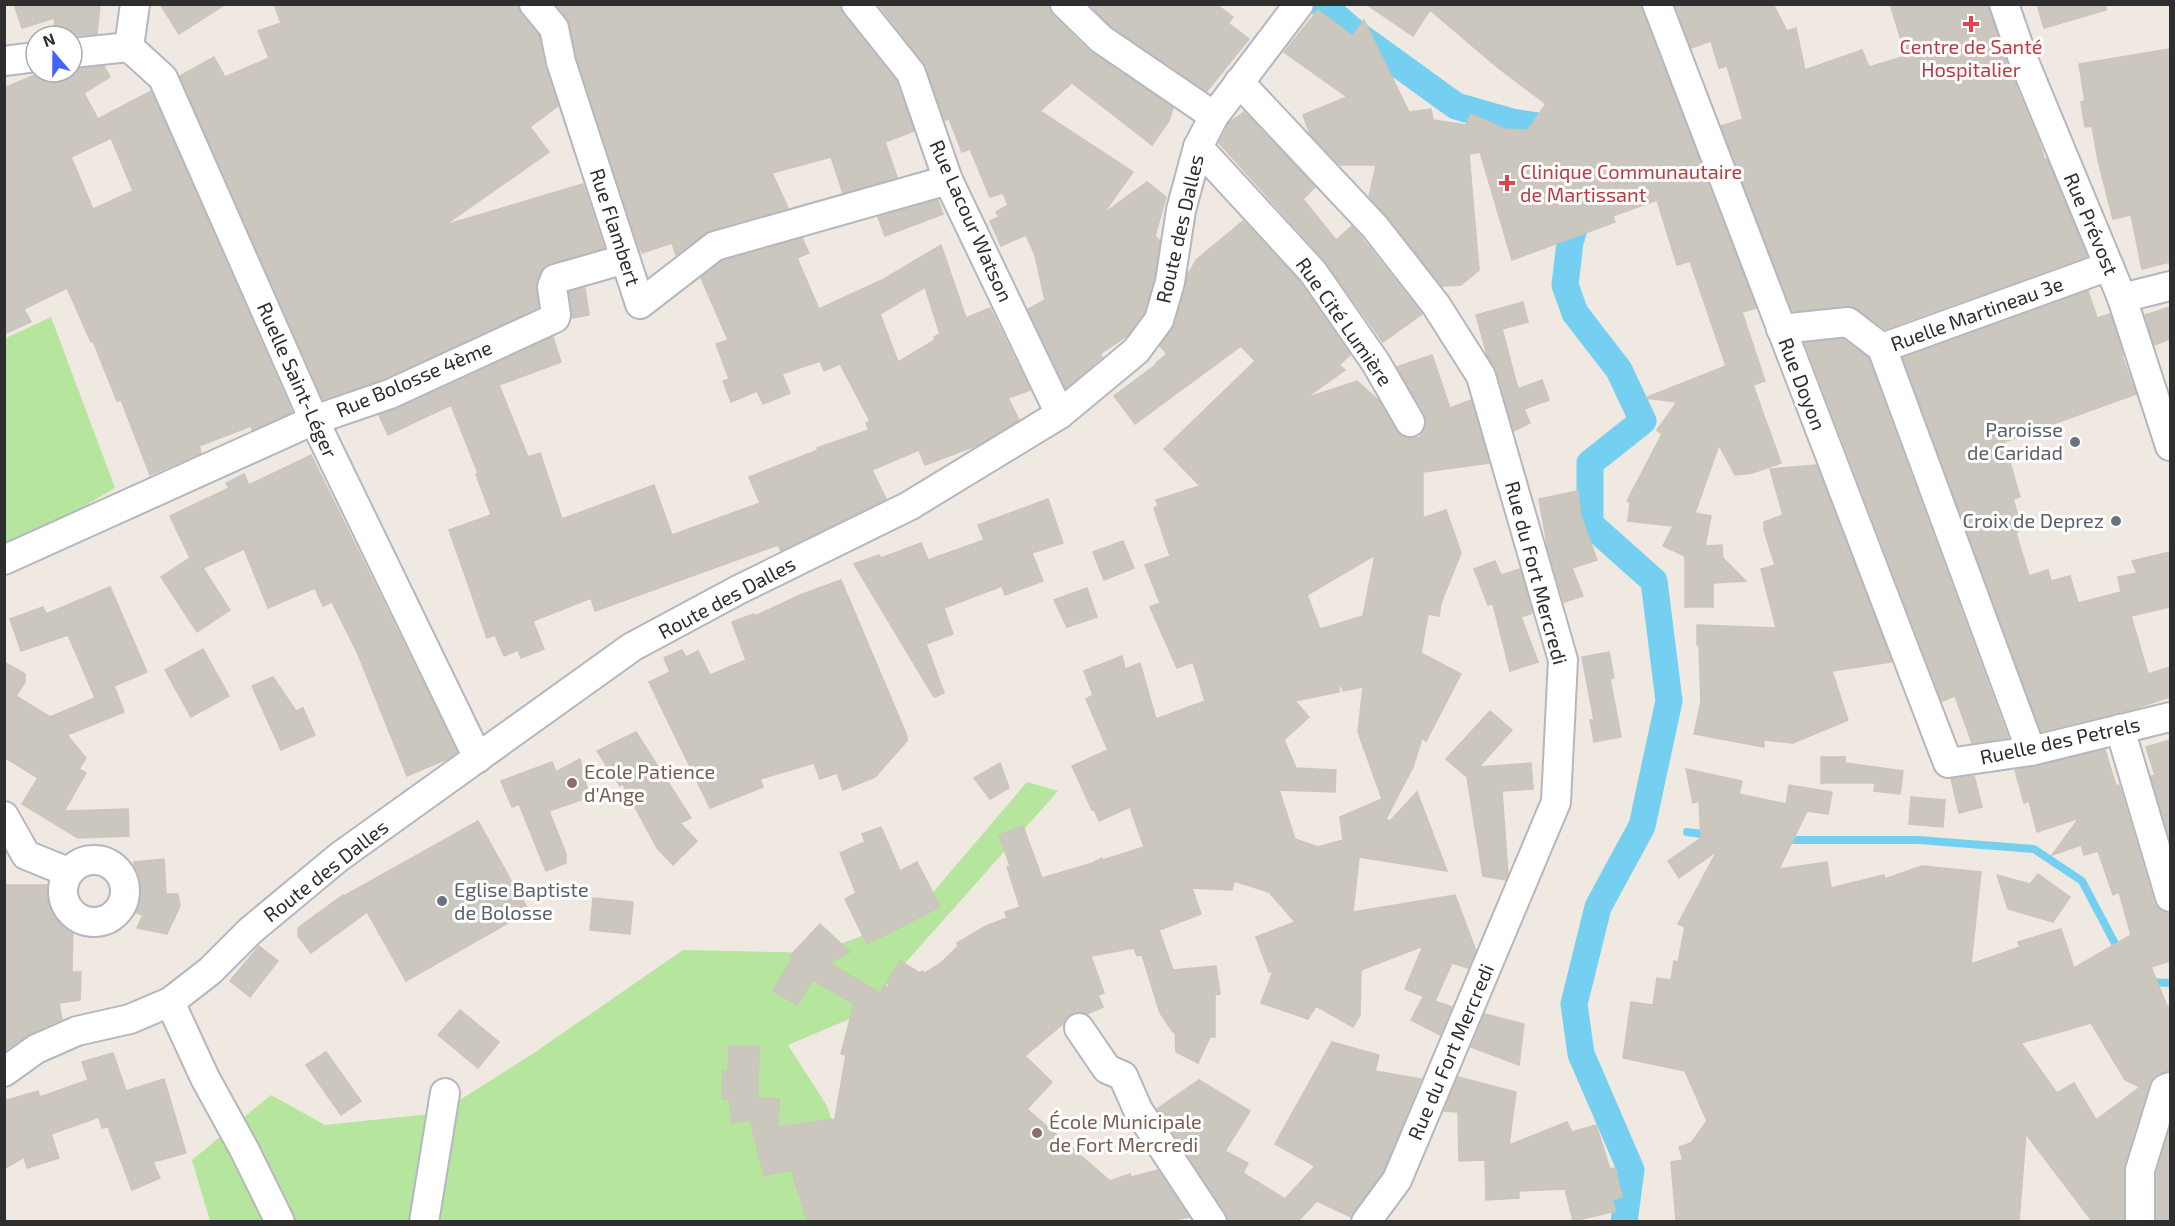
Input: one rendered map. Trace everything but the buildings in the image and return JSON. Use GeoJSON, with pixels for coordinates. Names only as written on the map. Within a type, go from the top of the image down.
{"type":"FeatureCollection","features":[{"type":"Feature","properties":{"kind":"street"},"geometry":{"type":"LineString","coordinates":[[84,52],[129,47],[135,4]]}},
{"type":"Feature","properties":{"kind":"street","name":"Rue Flambert"},"geometry":{"type":"LineString","coordinates":[[534,4],[554,28],[561,62],[640,304],[715,246],[948,180]]}},
{"type":"Feature","properties":{"kind":"street","name":"Rue Lacour Watson"},"geometry":{"type":"LineString","coordinates":[[856,4],[911,73],[948,180],[1060,414]]}},
{"type":"Feature","properties":{"kind":"street"},"geometry":{"type":"LineString","coordinates":[[1065,4],[1101,39],[1214,116]]}},
{"type":"Feature","properties":{"kind":"street","name":"Route des Dalles"},"geometry":{"type":"LineString","coordinates":[[4,1072],[36,1048],[77,1031],[130,1019],[170,1002],[210,971],[250,931],[339,857],[632,647],[738,590],[909,506],[1060,414],[1136,351],[1160,320],[1170,282],[1181,210],[1198,147],[1214,116],[1299,4]]}},
{"type":"Feature","properties":{"kind":"street","name":"Rue Doyon"},"geometry":{"type":"LineString","coordinates":[[1657,4],[1948,763]]}},
{"type":"Feature","properties":{"kind":"street","name":"Rue Prévost"},"geometry":{"type":"LineString","coordinates":[[2004,4],[2023,59],[2122,298],[2170,446]]}},
{"type":"Feature","properties":{"kind":"street","name":"Ruelle Saint-Léger"},"geometry":{"type":"LineString","coordinates":[[129,47],[163,78],[314,420],[478,758]]}},
{"type":"Feature","properties":{"kind":"street"},"geometry":{"type":"LineString","coordinates":[[4,61],[24,58]]}},
{"type":"Feature","properties":{"kind":"street","name":"Rue du Fort Mercredi"},"geometry":{"type":"LineString","coordinates":[[1239,82],[1375,227],[1436,305],[1481,376],[1563,660],[1556,802],[1397,1180],[1366,1221]]}},
{"type":"Feature","properties":{"kind":"street","name":"Rue Cité Lumière"},"geometry":{"type":"LineString","coordinates":[[1198,147],[1313,272],[1376,363],[1410,422]]}},
{"type":"Feature","properties":{"kind":"street","name":"Rue Bolosse 4ème"},"geometry":{"type":"LineString","coordinates":[[4,560],[314,420],[390,394],[555,318],[552,287],[555,279],[625,259]]}},
{"type":"Feature","properties":{"kind":"street","name":"Ruelle Martineau 3e"},"geometry":{"type":"LineString","coordinates":[[1781,329],[1848,322],[1882,348],[2109,266]]}},
{"type":"Feature","properties":{"kind":"street"},"geometry":{"type":"LineString","coordinates":[[2122,298],[2170,286]]}},
{"type":"Feature","properties":{"kind":"street"},"geometry":{"type":"LineString","coordinates":[[1882,348],[2031,751]]}},
{"type":"Feature","properties":{"kind":"street","name":"Ruelle des Petrels"},"geometry":{"type":"LineString","coordinates":[[1948,763],[2031,751],[2170,717]]}},
{"type":"Feature","properties":{"kind":"street"},"geometry":{"type":"LineString","coordinates":[[2120,729],[2170,897]]}},
{"type":"Feature","properties":{"kind":"street"},"geometry":{"type":"LineString","coordinates":[[4,816],[26,855],[68,872]]}},
{"type":"Feature","properties":{"kind":"street"},"geometry":{"type":"LineString","coordinates":[[170,1002],[204,1078],[244,1149],[280,1221]]}},
{"type":"Feature","properties":{"kind":"street"},"geometry":{"type":"LineString","coordinates":[[1079,1028],[1107,1069],[1123,1076],[1138,1110],[1212,1221]]}},
{"type":"Feature","properties":{"kind":"street"},"geometry":{"type":"LineString","coordinates":[[2140,1221],[2140,1170],[2164,1089],[2170,1087]]}},
{"type":"Feature","properties":{"kind":"street"},"geometry":{"type":"LineString","coordinates":[[424,1221],[445,1093]]}},
{"type":"Feature","properties":{"kind":"green space"},"geometry":{"type":"Polygon","coordinates":[[[51,317],[115,488],[5,553],[4,339],[51,317]]]}},
{"type":"Feature","properties":{"kind":"green space"},"geometry":{"type":"Polygon","coordinates":[[[1027,782],[1058,791],[859,1015],[788,1045],[827,1106],[841,1147],[827,1189],[824,1221],[210,1221],[192,1160],[271,1095],[325,1125],[439,1113],[534,1053],[683,950],[816,953],[859,937],[929,897],[1027,782]]]}},
{"type":"Feature","properties":{"kind":"waterway"},"geometry":{"type":"LineString","coordinates":[[1322,4],[1355,33],[1456,106],[1512,122],[1564,130],[1566,134]]}},
{"type":"Feature","properties":{"kind":"waterway"},"geometry":{"type":"LineString","coordinates":[[1582,203],[1570,242],[1565,285],[1575,313],[1619,370],[1643,421],[1590,463],[1590,524],[1654,581],[1669,701],[1642,826],[1598,907],[1574,1004],[1581,1054],[1631,1170],[1624,1222]]}},
{"type":"Feature","properties":{"kind":"waterway"},"geometry":{"type":"LineString","coordinates":[[1687,832],[1709,835]]}},
{"type":"Feature","properties":{"kind":"waterway"},"geometry":{"type":"LineString","coordinates":[[1784,840],[1918,840],[2034,849],[2082,881],[2120,953]]}},
{"type":"Feature","properties":{"kind":"waterway"},"geometry":{"type":"LineString","coordinates":[[2148,982],[2170,983]]}},
{"type":"Feature","properties":{"kind":"place","name":"Centre de Santé Hospitalier"},"geometry":{"type":"Point","coordinates":[1971,24]}},
{"type":"Feature","properties":{"kind":"place","name":"Clinique Communautaire de Martissant"},"geometry":{"type":"Point","coordinates":[1507,183]}},
{"type":"Feature","properties":{"kind":"place","name":"Paroisse de Caridad"},"geometry":{"type":"Point","coordinates":[2075,442]}},
{"type":"Feature","properties":{"kind":"place","name":"Croix de Deprez"},"geometry":{"type":"Point","coordinates":[2116,521]}},
{"type":"Feature","properties":{"kind":"place","name":"Ecole Patience d'Ange"},"geometry":{"type":"Point","coordinates":[572,783]}},
{"type":"Feature","properties":{"kind":"place","name":"Eglise Baptiste de Bolosse"},"geometry":{"type":"Point","coordinates":[442,901]}},
{"type":"Feature","properties":{"kind":"place","name":"École Municipale de Fort Mercredi"},"geometry":{"type":"Point","coordinates":[1037,1133]}}]}
